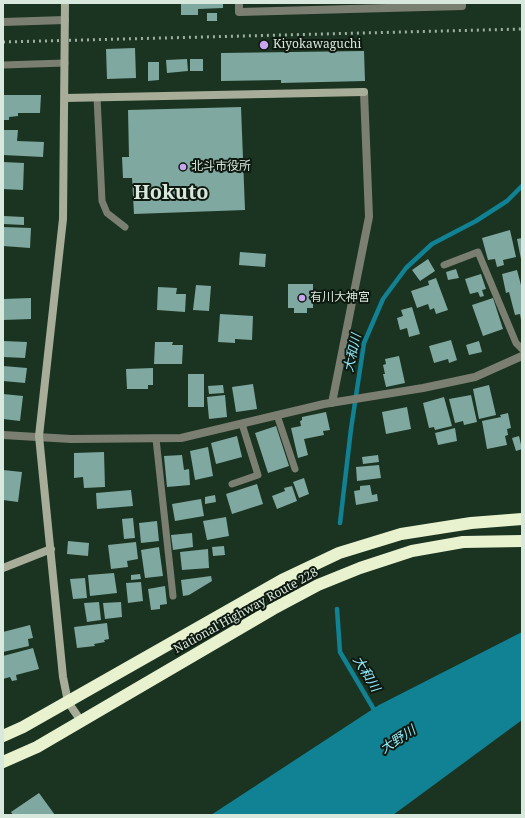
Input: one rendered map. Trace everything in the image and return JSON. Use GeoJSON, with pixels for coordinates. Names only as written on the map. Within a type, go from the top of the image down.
{"type":"FeatureCollection","features":[{"type":"Feature","properties":{"kind":"highway","name":"National Highway Route 228"},"geometry":{"type":"LineString","coordinates":[[3,736],[68,702],[282,580],[339,553],[401,534],[471,523],[522,519]]}},
{"type":"Feature","properties":{"kind":"highway","name":"National Highway Route 228"},"geometry":{"type":"LineString","coordinates":[[3,762],[37,747],[273,609],[318,585],[360,568],[412,551],[463,542],[522,541]]}},
{"type":"Feature","properties":{"kind":"street"},"geometry":{"type":"LineString","coordinates":[[65,3],[63,219],[39,436],[63,677],[68,702],[81,721]]}},
{"type":"Feature","properties":{"kind":"street"},"geometry":{"type":"LineString","coordinates":[[239,3],[239,12],[462,6],[462,3]]}},
{"type":"Feature","properties":{"kind":"street"},"geometry":{"type":"LineString","coordinates":[[3,22],[65,20]]}},
{"type":"Feature","properties":{"kind":"street"},"geometry":{"type":"LineString","coordinates":[[65,98],[364,92],[369,217],[332,403]]}},
{"type":"Feature","properties":{"kind":"street"},"geometry":{"type":"LineString","coordinates":[[3,434],[71,439],[181,438],[343,400],[367,398],[475,377],[522,356]]}},
{"type":"Feature","properties":{"kind":"street"},"geometry":{"type":"LineString","coordinates":[[3,568],[51,549]]}},
{"type":"Feature","properties":{"kind":"lane"},"geometry":{"type":"LineString","coordinates":[[3,65],[65,63]]}},
{"type":"Feature","properties":{"kind":"lane"},"geometry":{"type":"LineString","coordinates":[[97,97],[102,201],[107,213],[125,227]]}},
{"type":"Feature","properties":{"kind":"lane"},"geometry":{"type":"LineString","coordinates":[[444,265],[478,252],[516,343],[522,350]]}},
{"type":"Feature","properties":{"kind":"lane"},"geometry":{"type":"LineString","coordinates":[[277,415],[295,469]]}},
{"type":"Feature","properties":{"kind":"lane"},"geometry":{"type":"LineString","coordinates":[[232,484],[258,475],[242,424]]}},
{"type":"Feature","properties":{"kind":"lane"},"geometry":{"type":"LineString","coordinates":[[156,439],[173,596]]}},
{"type":"Feature","properties":{"kind":"water","name":"大野川"},"geometry":{"type":"Polygon","coordinates":[[[522,632],[522,720],[393,815],[211,815],[379,705],[522,632]]]}},
{"type":"Feature","properties":{"kind":"building"},"geometry":{"type":"Polygon","coordinates":[[[181,3],[223,3],[223,8],[198,9],[198,15],[181,15],[181,3]]]}},
{"type":"Feature","properties":{"kind":"building"},"geometry":{"type":"Polygon","coordinates":[[[207,13],[217,13],[217,21],[207,21],[207,13]]]}},
{"type":"Feature","properties":{"kind":"building"},"geometry":{"type":"Polygon","coordinates":[[[135,48],[136,78],[107,79],[106,49],[135,48]]]}},
{"type":"Feature","properties":{"kind":"building"},"geometry":{"type":"Polygon","coordinates":[[[364,51],[365,81],[281,83],[281,80],[221,81],[221,53],[364,51]]]}},
{"type":"Feature","properties":{"kind":"building"},"geometry":{"type":"Polygon","coordinates":[[[187,59],[188,71],[167,73],[166,60],[187,59]]]}},
{"type":"Feature","properties":{"kind":"building"},"geometry":{"type":"Polygon","coordinates":[[[190,59],[203,59],[203,71],[190,71],[190,59]]]}},
{"type":"Feature","properties":{"kind":"building"},"geometry":{"type":"Polygon","coordinates":[[[148,62],[159,62],[159,80],[148,81],[148,62]]]}},
{"type":"Feature","properties":{"kind":"building"},"geometry":{"type":"Polygon","coordinates":[[[3,95],[41,95],[40,113],[18,113],[18,116],[9,117],[9,120],[3,120],[3,95]]]}},
{"type":"Feature","properties":{"kind":"building","name":"北斗市役所"},"geometry":{"type":"Polygon","coordinates":[[[241,107],[245,210],[134,214],[132,178],[123,178],[122,157],[129,157],[128,110],[241,107]]]}},
{"type":"Feature","properties":{"kind":"building"},"geometry":{"type":"Polygon","coordinates":[[[3,130],[18,130],[17,141],[44,142],[43,157],[3,155],[3,130]]]}},
{"type":"Feature","properties":{"kind":"building"},"geometry":{"type":"Polygon","coordinates":[[[3,162],[24,163],[23,190],[3,189],[3,162]]]}},
{"type":"Feature","properties":{"kind":"building"},"geometry":{"type":"Polygon","coordinates":[[[3,216],[24,217],[24,225],[3,224],[3,216]]]}},
{"type":"Feature","properties":{"kind":"building"},"geometry":{"type":"Polygon","coordinates":[[[3,227],[31,228],[30,248],[3,246],[3,227]]]}},
{"type":"Feature","properties":{"kind":"building"},"geometry":{"type":"Polygon","coordinates":[[[510,230],[516,257],[503,260],[504,265],[497,267],[495,259],[488,260],[482,238],[510,230]]]}},
{"type":"Feature","properties":{"kind":"building"},"geometry":{"type":"Polygon","coordinates":[[[522,238],[522,259],[521,259],[517,239],[522,238]]]}},
{"type":"Feature","properties":{"kind":"building"},"geometry":{"type":"Polygon","coordinates":[[[240,252],[266,254],[265,267],[239,265],[240,252]]]}},
{"type":"Feature","properties":{"kind":"building"},"geometry":{"type":"Polygon","coordinates":[[[428,259],[435,271],[420,281],[412,270],[428,259]]]}},
{"type":"Feature","properties":{"kind":"building"},"geometry":{"type":"Polygon","coordinates":[[[456,269],[459,278],[448,280],[446,272],[456,269]]]}},
{"type":"Feature","properties":{"kind":"building"},"geometry":{"type":"Polygon","coordinates":[[[517,270],[522,289],[521,320],[520,314],[515,315],[509,292],[506,293],[502,274],[517,270]]]}},
{"type":"Feature","properties":{"kind":"building"},"geometry":{"type":"Polygon","coordinates":[[[481,274],[486,289],[482,290],[484,296],[480,297],[478,292],[470,294],[465,279],[481,274]]]}},
{"type":"Feature","properties":{"kind":"building"},"geometry":{"type":"Polygon","coordinates":[[[436,278],[448,310],[436,314],[434,308],[430,310],[428,304],[417,308],[411,291],[429,285],[428,281],[436,278]]]}},
{"type":"Feature","properties":{"kind":"building"},"geometry":{"type":"Polygon","coordinates":[[[288,284],[313,284],[313,308],[307,308],[307,313],[294,313],[294,308],[288,308],[288,284]]]}},
{"type":"Feature","properties":{"kind":"building"},"geometry":{"type":"Polygon","coordinates":[[[196,285],[211,286],[209,311],[193,310],[196,285]]]}},
{"type":"Feature","properties":{"kind":"building"},"geometry":{"type":"Polygon","coordinates":[[[158,287],[177,288],[176,294],[186,294],[185,312],[157,310],[158,287]]]}},
{"type":"Feature","properties":{"kind":"building"},"geometry":{"type":"Polygon","coordinates":[[[31,298],[31,319],[3,320],[3,299],[31,298]]]}},
{"type":"Feature","properties":{"kind":"building"},"geometry":{"type":"Polygon","coordinates":[[[493,298],[503,329],[483,336],[472,305],[493,298]]]}},
{"type":"Feature","properties":{"kind":"building"},"geometry":{"type":"Polygon","coordinates":[[[412,307],[420,334],[409,337],[407,328],[400,330],[397,318],[403,316],[401,310],[412,307]]]}},
{"type":"Feature","properties":{"kind":"building"},"geometry":{"type":"Polygon","coordinates":[[[220,314],[253,316],[252,340],[235,339],[235,343],[218,342],[220,314]]]}},
{"type":"Feature","properties":{"kind":"building"},"geometry":{"type":"Polygon","coordinates":[[[451,340],[457,360],[449,363],[448,359],[434,363],[429,346],[451,340]]]}},
{"type":"Feature","properties":{"kind":"building"},"geometry":{"type":"Polygon","coordinates":[[[3,341],[27,342],[25,358],[3,357],[3,341]]]}},
{"type":"Feature","properties":{"kind":"building"},"geometry":{"type":"Polygon","coordinates":[[[479,341],[482,352],[469,355],[466,345],[479,341]]]}},
{"type":"Feature","properties":{"kind":"building"},"geometry":{"type":"Polygon","coordinates":[[[155,342],[173,342],[172,345],[183,345],[182,364],[154,364],[155,342]]]}},
{"type":"Feature","properties":{"kind":"building"},"geometry":{"type":"Polygon","coordinates":[[[399,356],[405,383],[386,387],[383,374],[385,374],[383,365],[386,364],[385,359],[399,356]]]}},
{"type":"Feature","properties":{"kind":"building"},"geometry":{"type":"Polygon","coordinates":[[[3,366],[27,368],[25,383],[3,381],[3,366]]]}},
{"type":"Feature","properties":{"kind":"building"},"geometry":{"type":"Polygon","coordinates":[[[153,368],[153,385],[148,385],[148,389],[127,389],[126,369],[153,368]]]}},
{"type":"Feature","properties":{"kind":"building"},"geometry":{"type":"Polygon","coordinates":[[[188,374],[204,374],[204,407],[188,407],[188,374]]]}},
{"type":"Feature","properties":{"kind":"building"},"geometry":{"type":"Polygon","coordinates":[[[253,384],[257,409],[236,412],[232,387],[253,384]]]}},
{"type":"Feature","properties":{"kind":"building"},"geometry":{"type":"Polygon","coordinates":[[[223,385],[224,393],[209,394],[208,386],[223,385]]]}},
{"type":"Feature","properties":{"kind":"building"},"geometry":{"type":"Polygon","coordinates":[[[489,385],[496,415],[479,419],[473,389],[489,385]]]}},
{"type":"Feature","properties":{"kind":"building"},"geometry":{"type":"Polygon","coordinates":[[[3,394],[23,396],[20,421],[3,419],[3,394]]]}},
{"type":"Feature","properties":{"kind":"building"},"geometry":{"type":"Polygon","coordinates":[[[225,395],[227,417],[209,419],[207,397],[225,395]]]}},
{"type":"Feature","properties":{"kind":"building"},"geometry":{"type":"Polygon","coordinates":[[[471,395],[477,422],[464,425],[463,421],[455,423],[449,399],[471,395]]]}},
{"type":"Feature","properties":{"kind":"building"},"geometry":{"type":"Polygon","coordinates":[[[444,397],[452,426],[435,430],[434,427],[429,428],[423,403],[444,397]]]}},
{"type":"Feature","properties":{"kind":"building"},"geometry":{"type":"Polygon","coordinates":[[[407,407],[411,429],[386,434],[382,412],[407,407]]]}},
{"type":"Feature","properties":{"kind":"building"},"geometry":{"type":"Polygon","coordinates":[[[326,412],[330,430],[323,431],[324,435],[304,439],[308,455],[298,458],[291,428],[301,426],[300,421],[302,420],[302,417],[326,412]]]}},
{"type":"Feature","properties":{"kind":"building"},"geometry":{"type":"Polygon","coordinates":[[[508,413],[511,428],[507,429],[508,435],[505,436],[507,445],[487,449],[482,421],[501,417],[500,415],[508,413]]]}},
{"type":"Feature","properties":{"kind":"building"},"geometry":{"type":"Polygon","coordinates":[[[276,426],[289,466],[268,473],[255,433],[276,426]]]}},
{"type":"Feature","properties":{"kind":"building"},"geometry":{"type":"Polygon","coordinates":[[[455,428],[457,441],[438,445],[435,433],[455,428]]]}},
{"type":"Feature","properties":{"kind":"building"},"geometry":{"type":"Polygon","coordinates":[[[237,436],[242,457],[216,464],[211,443],[237,436]]]}},
{"type":"Feature","properties":{"kind":"building"},"geometry":{"type":"Polygon","coordinates":[[[519,436],[522,449],[516,451],[512,438],[519,436]]]}},
{"type":"Feature","properties":{"kind":"building"},"geometry":{"type":"Polygon","coordinates":[[[208,447],[213,476],[195,480],[190,451],[208,447]]]}},
{"type":"Feature","properties":{"kind":"building"},"geometry":{"type":"Polygon","coordinates":[[[104,452],[105,487],[84,488],[83,477],[74,478],[74,453],[104,452]]]}},
{"type":"Feature","properties":{"kind":"building"},"geometry":{"type":"Polygon","coordinates":[[[182,455],[184,470],[189,469],[190,485],[167,487],[164,456],[182,455]]]}},
{"type":"Feature","properties":{"kind":"building"},"geometry":{"type":"Polygon","coordinates":[[[378,455],[379,462],[363,464],[362,457],[378,455]]]}},
{"type":"Feature","properties":{"kind":"building"},"geometry":{"type":"Polygon","coordinates":[[[379,465],[381,478],[357,481],[356,467],[379,465]]]}},
{"type":"Feature","properties":{"kind":"building"},"geometry":{"type":"Polygon","coordinates":[[[3,470],[22,472],[18,502],[3,500],[3,470]]]}},
{"type":"Feature","properties":{"kind":"building"},"geometry":{"type":"Polygon","coordinates":[[[304,478],[309,494],[299,498],[293,482],[304,478]]]}},
{"type":"Feature","properties":{"kind":"building"},"geometry":{"type":"Polygon","coordinates":[[[257,484],[263,504],[232,514],[226,494],[257,484]]]}},
{"type":"Feature","properties":{"kind":"building"},"geometry":{"type":"Polygon","coordinates":[[[370,485],[372,495],[377,494],[378,501],[356,505],[354,491],[360,490],[360,486],[370,485]]]}},
{"type":"Feature","properties":{"kind":"building"},"geometry":{"type":"Polygon","coordinates":[[[292,486],[297,501],[277,509],[272,496],[285,491],[284,488],[292,486]]]}},
{"type":"Feature","properties":{"kind":"building"},"geometry":{"type":"Polygon","coordinates":[[[131,490],[133,506],[97,509],[96,493],[131,490]]]}},
{"type":"Feature","properties":{"kind":"building"},"geometry":{"type":"Polygon","coordinates":[[[215,495],[216,502],[205,504],[205,497],[215,495]]]}},
{"type":"Feature","properties":{"kind":"building"},"geometry":{"type":"Polygon","coordinates":[[[201,499],[204,516],[175,521],[172,504],[201,499]]]}},
{"type":"Feature","properties":{"kind":"building"},"geometry":{"type":"Polygon","coordinates":[[[226,517],[229,536],[207,540],[203,521],[226,517]]]}},
{"type":"Feature","properties":{"kind":"building"},"geometry":{"type":"Polygon","coordinates":[[[133,518],[135,538],[124,539],[122,519],[133,518]]]}},
{"type":"Feature","properties":{"kind":"building"},"geometry":{"type":"Polygon","coordinates":[[[157,521],[159,541],[141,543],[139,523],[157,521]]]}},
{"type":"Feature","properties":{"kind":"building"},"geometry":{"type":"Polygon","coordinates":[[[192,533],[193,547],[173,550],[171,535],[192,533]]]}},
{"type":"Feature","properties":{"kind":"building"},"geometry":{"type":"Polygon","coordinates":[[[68,541],[89,543],[88,556],[67,554],[68,541]]]}},
{"type":"Feature","properties":{"kind":"building"},"geometry":{"type":"Polygon","coordinates":[[[136,542],[138,559],[127,561],[128,567],[111,569],[108,545],[136,542]]]}},
{"type":"Feature","properties":{"kind":"building"},"geometry":{"type":"Polygon","coordinates":[[[224,546],[225,555],[213,556],[212,547],[224,546]]]}},
{"type":"Feature","properties":{"kind":"building"},"geometry":{"type":"Polygon","coordinates":[[[159,547],[163,576],[145,578],[141,550],[159,547]]]}},
{"type":"Feature","properties":{"kind":"building"},"geometry":{"type":"Polygon","coordinates":[[[208,549],[209,568],[182,570],[180,552],[208,549]]]}},
{"type":"Feature","properties":{"kind":"building"},"geometry":{"type":"Polygon","coordinates":[[[114,573],[117,593],[90,596],[88,575],[114,573]]]}},
{"type":"Feature","properties":{"kind":"building"},"geometry":{"type":"Polygon","coordinates":[[[140,574],[141,579],[131,580],[131,575],[140,574]]]}},
{"type":"Feature","properties":{"kind":"building"},"geometry":{"type":"Polygon","coordinates":[[[211,576],[212,581],[189,595],[183,596],[181,580],[211,576]]]}},
{"type":"Feature","properties":{"kind":"building"},"geometry":{"type":"Polygon","coordinates":[[[85,578],[87,598],[73,599],[70,579],[85,578]]]}},
{"type":"Feature","properties":{"kind":"building"},"geometry":{"type":"Polygon","coordinates":[[[141,582],[143,601],[128,603],[126,583],[141,582]]]}},
{"type":"Feature","properties":{"kind":"building"},"geometry":{"type":"Polygon","coordinates":[[[165,586],[167,604],[160,605],[160,609],[151,610],[148,589],[165,586]]]}},
{"type":"Feature","properties":{"kind":"building"},"geometry":{"type":"Polygon","coordinates":[[[99,602],[101,620],[87,622],[84,603],[99,602]]]}},
{"type":"Feature","properties":{"kind":"building"},"geometry":{"type":"Polygon","coordinates":[[[121,602],[122,617],[105,619],[103,603],[121,602]]]}},
{"type":"Feature","properties":{"kind":"building"},"geometry":{"type":"Polygon","coordinates":[[[107,623],[109,639],[104,640],[105,642],[94,644],[95,646],[77,648],[74,627],[107,623]]]}},
{"type":"Feature","properties":{"kind":"building"},"geometry":{"type":"Polygon","coordinates":[[[30,625],[33,638],[28,639],[29,646],[3,652],[3,632],[30,625]]]}},
{"type":"Feature","properties":{"kind":"building"},"geometry":{"type":"Polygon","coordinates":[[[33,648],[39,669],[16,675],[17,680],[12,681],[10,677],[3,679],[3,656],[33,648]]]}},
{"type":"Feature","properties":{"kind":"building"},"geometry":{"type":"Polygon","coordinates":[[[39,793],[55,815],[13,815],[11,812],[39,793]]]}},
{"type":"Feature","properties":{"kind":"waterway","name":"大和川"},"geometry":{"type":"LineString","coordinates":[[340,523],[351,429],[364,343],[383,299],[406,268],[432,244],[476,221],[507,201],[522,186]]}},
{"type":"Feature","properties":{"kind":"waterway","name":"大和川"},"geometry":{"type":"LineString","coordinates":[[337,609],[340,652],[376,713]]}},
{"type":"Feature","properties":{"kind":"railway"},"geometry":{"type":"LineString","coordinates":[[3,42],[522,29]]}},
{"type":"Feature","properties":{"kind":"place","name":"Kiyokawaguchi"},"geometry":{"type":"Point","coordinates":[264,45]}},
{"type":"Feature","properties":{"kind":"place","name":"北斗市役所"},"geometry":{"type":"Point","coordinates":[183,167]}},
{"type":"Feature","properties":{"kind":"place","name":"有川大神宮"},"geometry":{"type":"Point","coordinates":[302,298]}},
{"type":"Feature","properties":{"kind":"district","name":"Hokuto"},"geometry":{"type":"Point","coordinates":[171,193]}}]}
